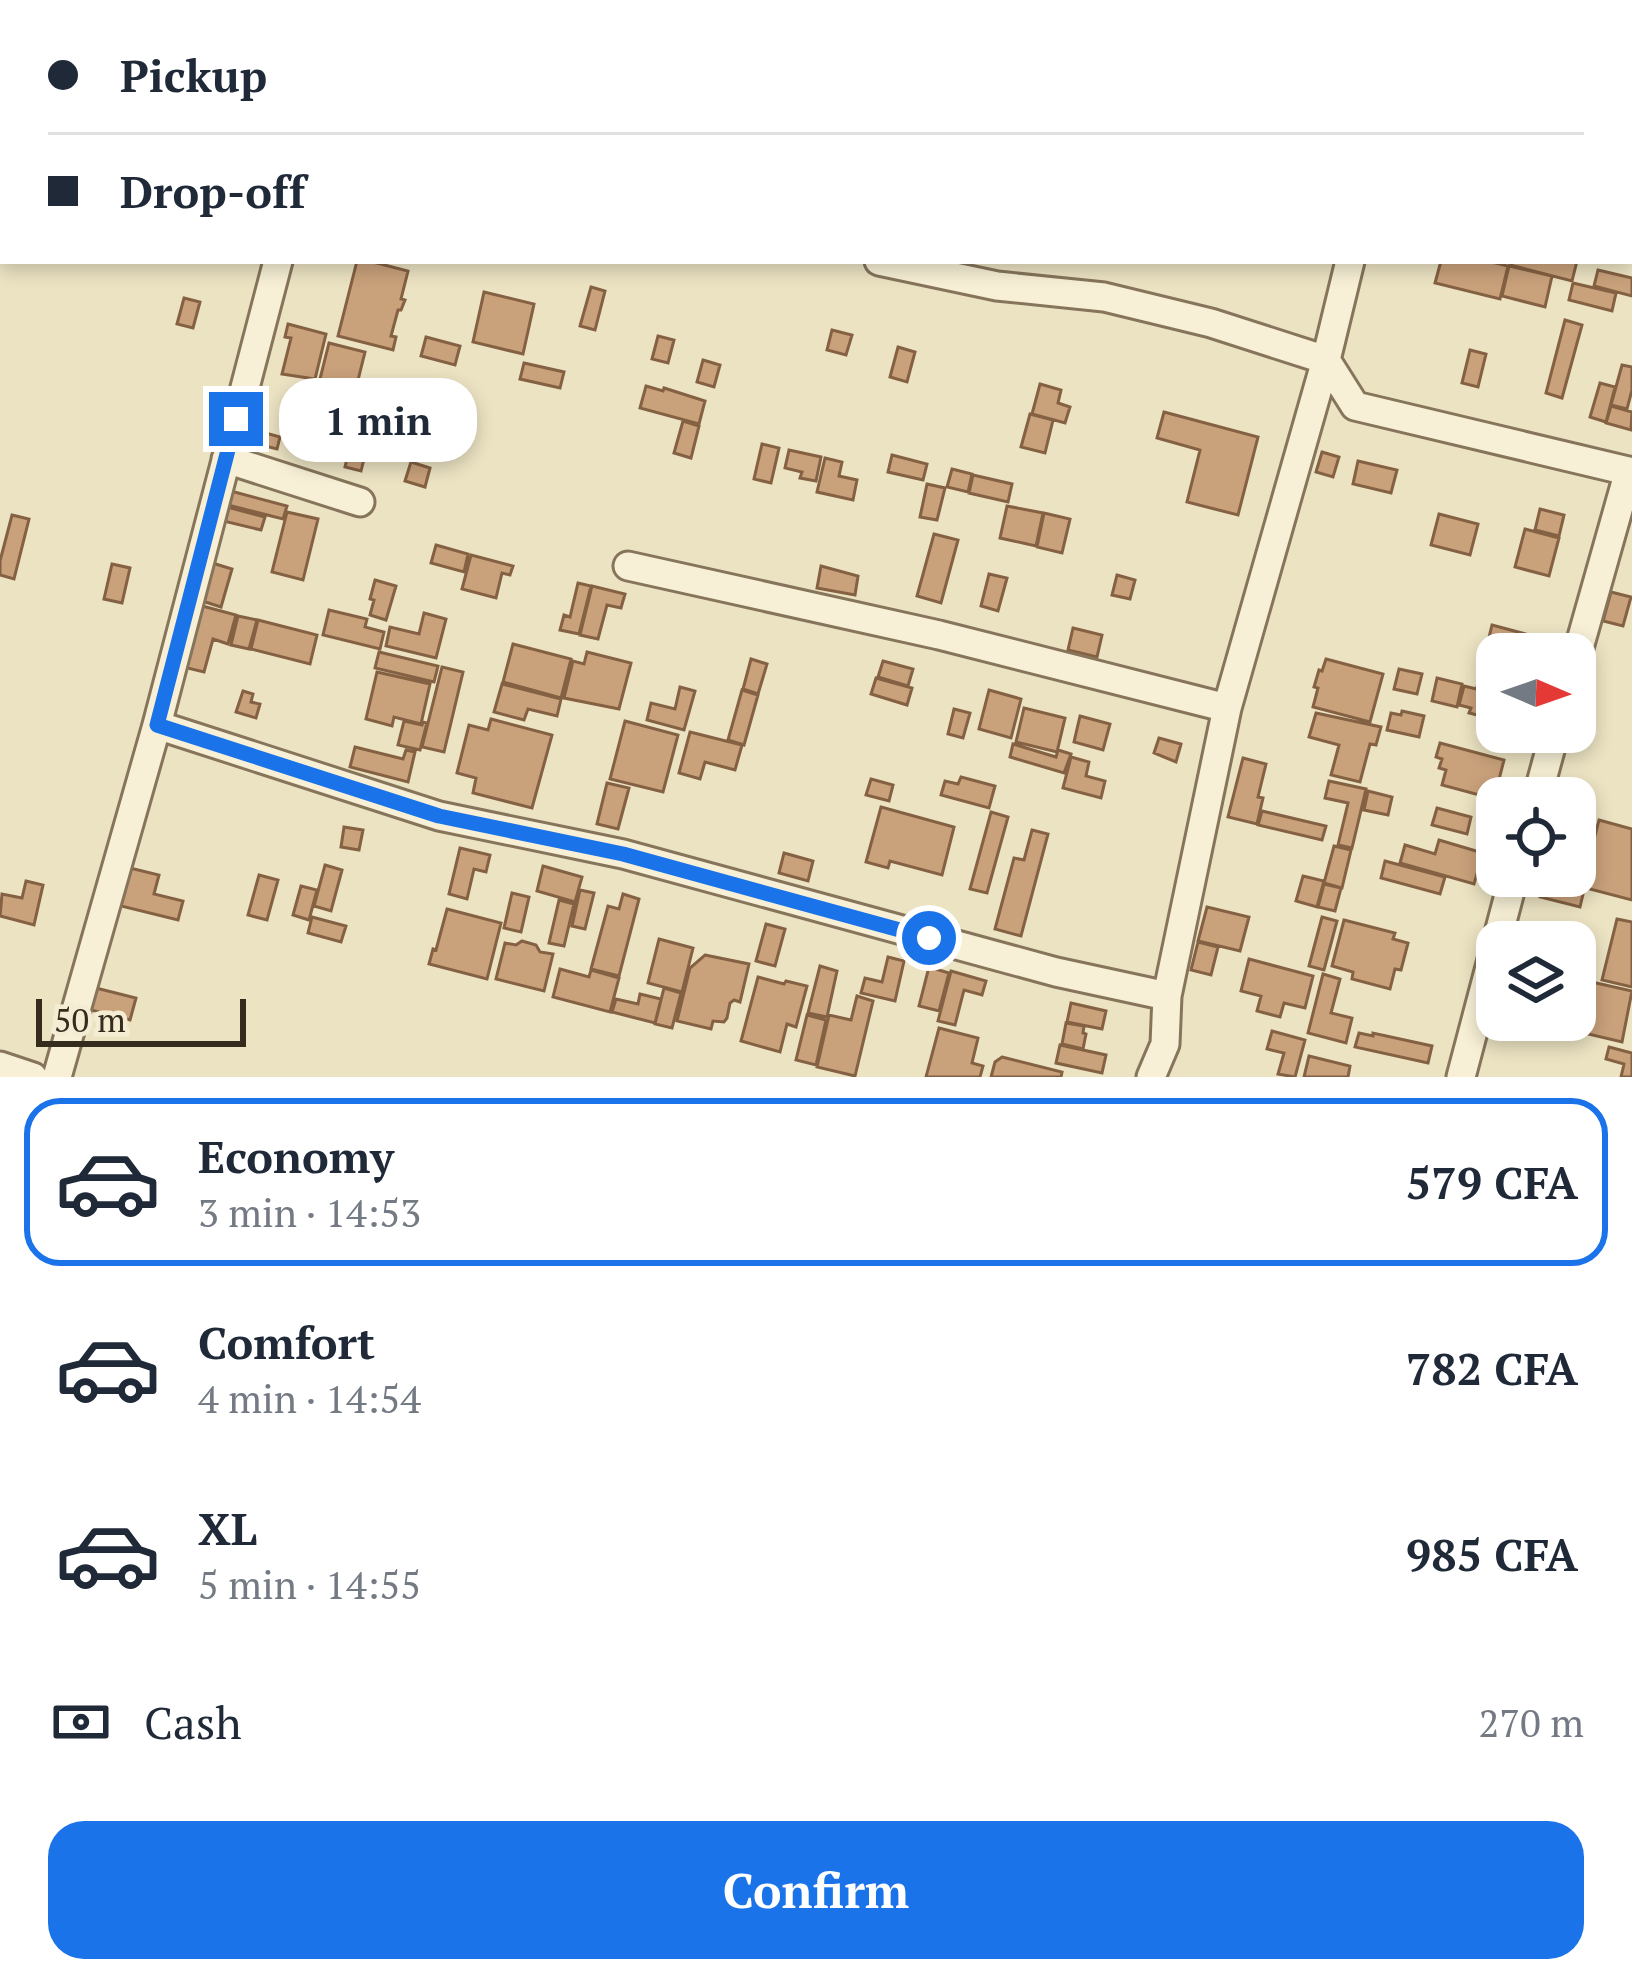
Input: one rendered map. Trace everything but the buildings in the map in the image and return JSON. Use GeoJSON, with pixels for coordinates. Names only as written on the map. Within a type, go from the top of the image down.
{"type":"FeatureCollection","features":[{"type":"Feature","properties":{"kind":"street"},"geometry":{"type":"LineString","coordinates":[[56,1077],[157,725],[277,264]]}},
{"type":"Feature","properties":{"kind":"street"},"geometry":{"type":"LineString","coordinates":[[909,264],[1000,273],[1211,323],[1326,360],[1355,406],[1631,471],[1584,633]]}},
{"type":"Feature","properties":{"kind":"street"},"geometry":{"type":"LineString","coordinates":[[1151,1077],[1165,1044],[1167,996],[1227,708],[1349,264]]}},
{"type":"Feature","properties":{"kind":"street"},"geometry":{"type":"LineString","coordinates":[[226,459],[360,502]]}},
{"type":"Feature","properties":{"kind":"street"},"geometry":{"type":"LineString","coordinates":[[628,566],[939,635],[1227,708]]}},
{"type":"Feature","properties":{"kind":"street"},"geometry":{"type":"LineString","coordinates":[[157,725],[439,816],[623,854],[1035,966],[1167,996]]}},
{"type":"Feature","properties":{"kind":"street"},"geometry":{"type":"LineString","coordinates":[[1461,1077],[1508,897]]}},
{"type":"Feature","properties":{"kind":"street"},"geometry":{"type":"LineString","coordinates":[[0,1066],[32,1077]]}},
{"type":"Feature","properties":{"kind":"route"},"geometry":{"type":"LineString","coordinates":[[236,419],[157,725],[439,816],[623,854],[929,938]]}}]}
